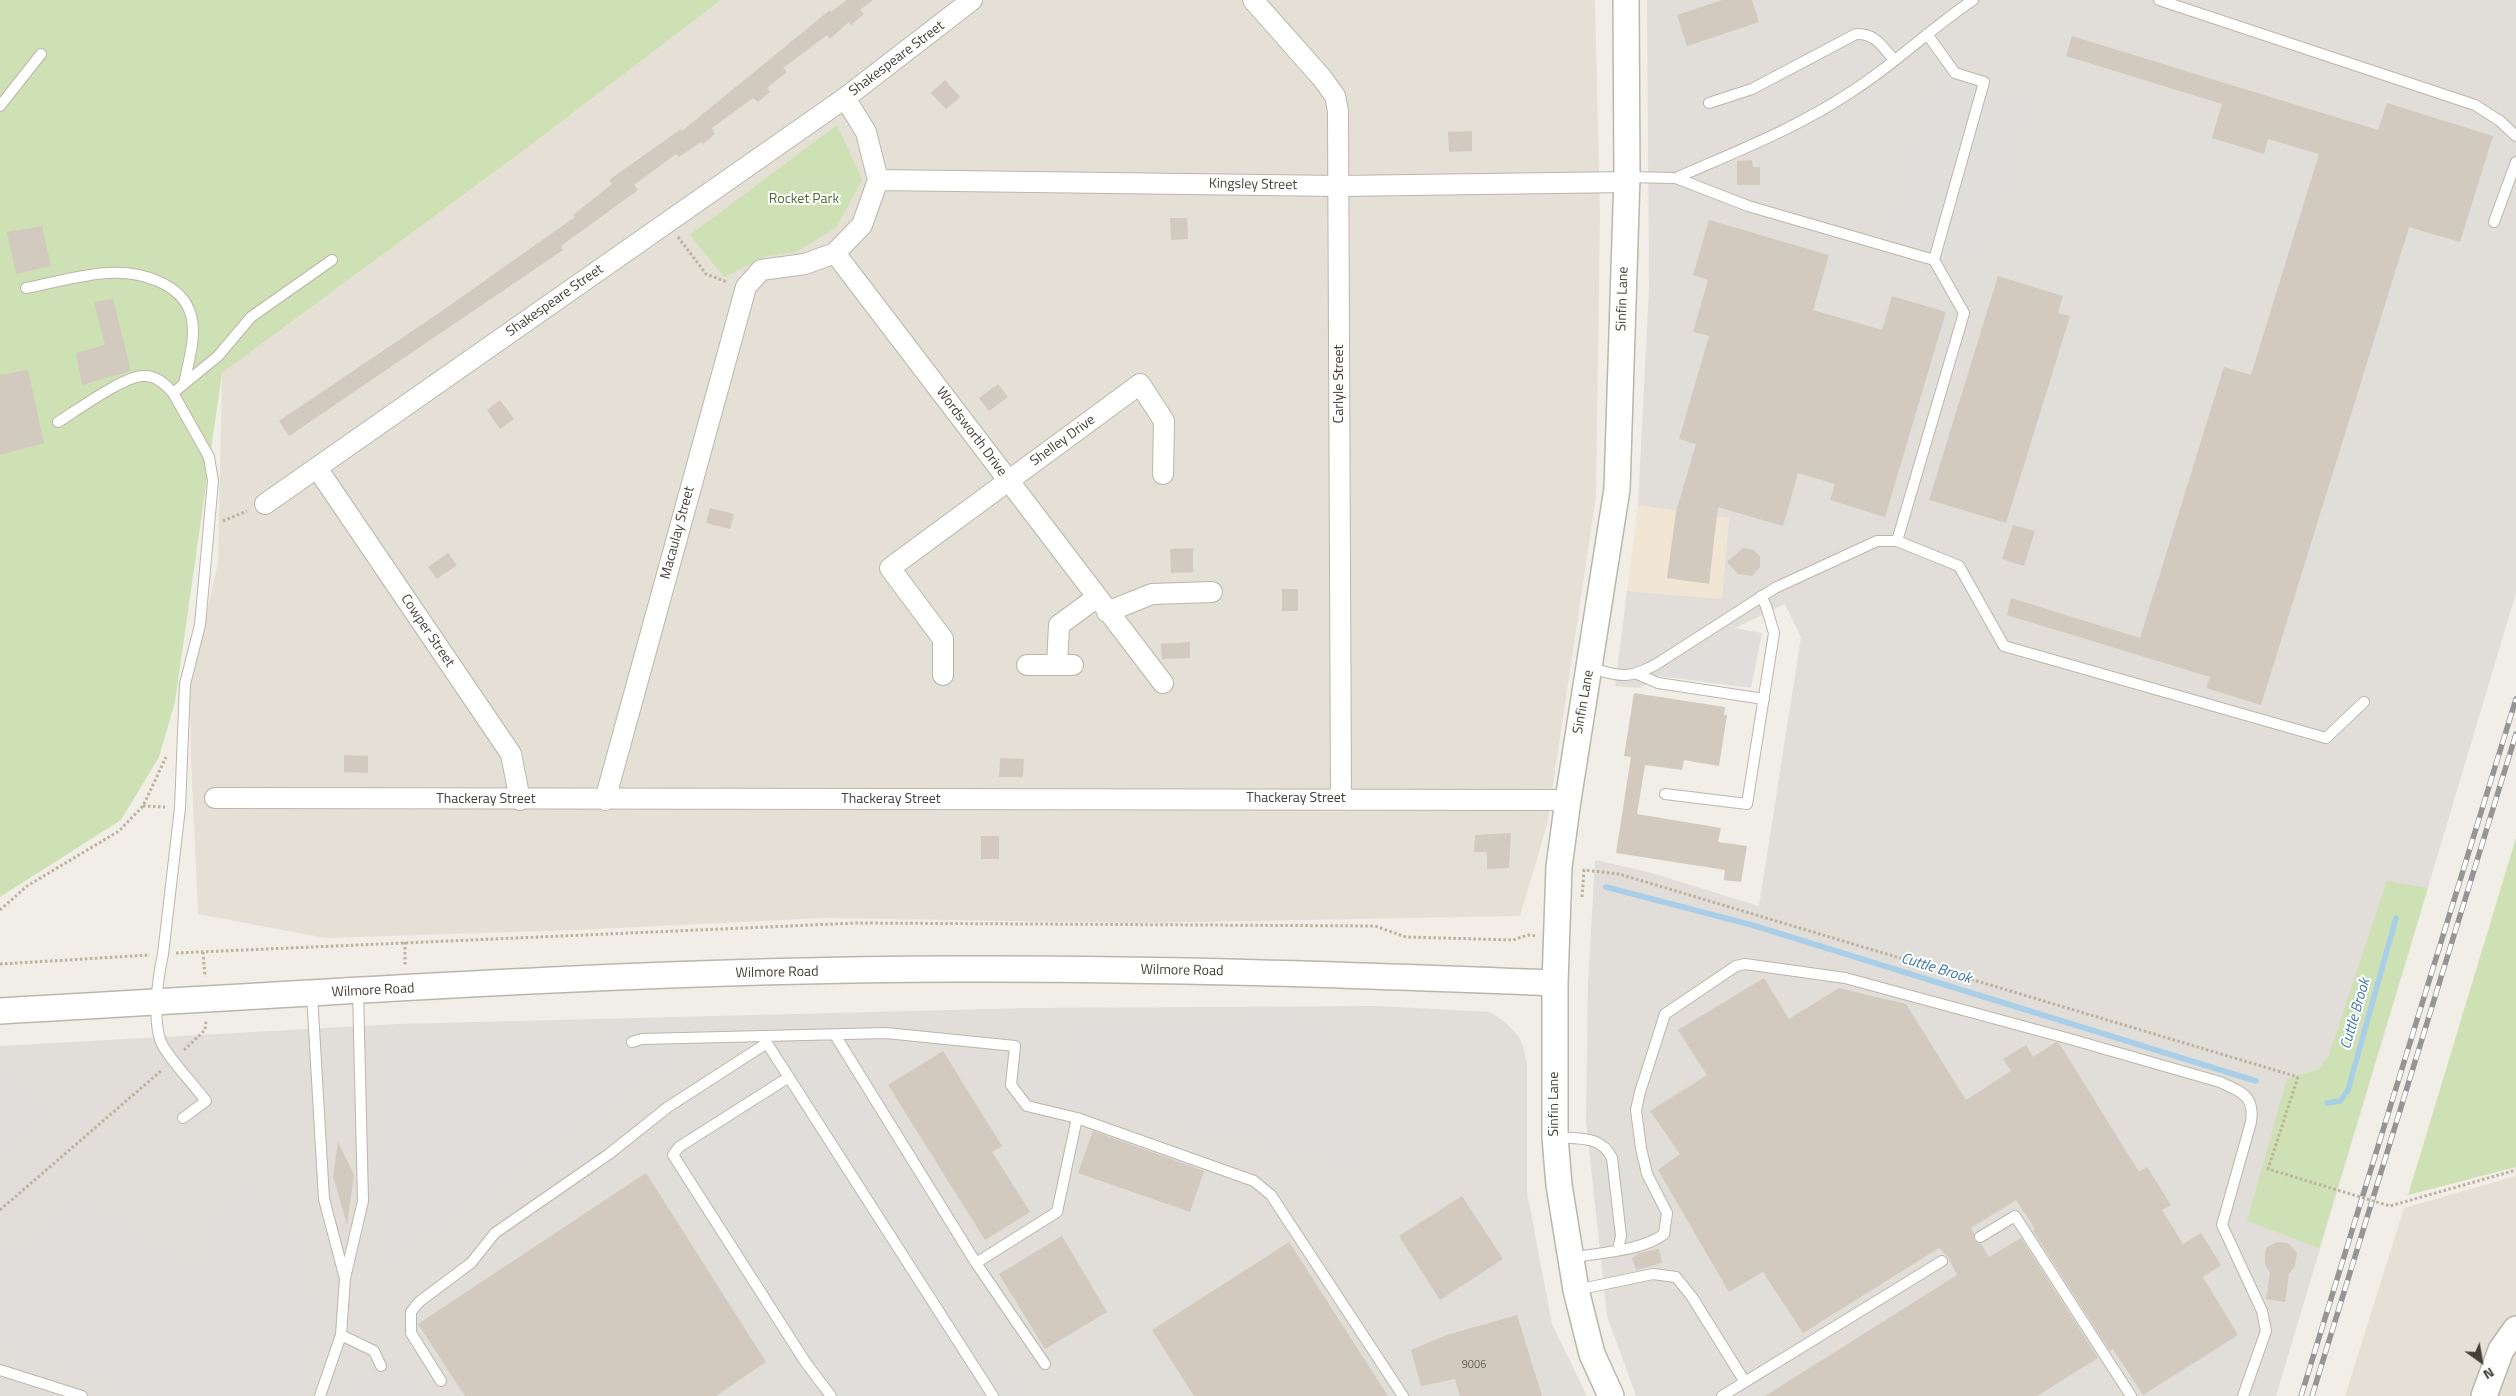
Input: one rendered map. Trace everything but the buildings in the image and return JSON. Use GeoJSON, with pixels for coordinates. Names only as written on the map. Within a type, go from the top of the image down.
{"type":"FeatureCollection","features":[{"type":"Feature","properties":{"kind":"street","name":"Shakespeare Street"},"geometry":{"type":"LineString","coordinates":[[265,504],[845,98],[972,0]]}},
{"type":"Feature","properties":{"kind":"street","name":"Carlyle Street"},"geometry":{"type":"LineString","coordinates":[[1253,0],[1335,96],[1338,111],[1340,186],[1341,799]]}},
{"type":"Feature","properties":{"kind":"street","name":"Sinfin Lane"},"geometry":{"type":"LineString","coordinates":[[1611,1396],[1592,1354],[1576,1290],[1569,1258],[1559,1185],[1555,1137],[1555,983],[1560,867],[1568,800],[1617,489],[1627,180],[1626,0]]}},
{"type":"Feature","properties":{"kind":"street","name":"Shakespeare Street"},"geometry":{"type":"LineString","coordinates":[[845,98],[866,132],[878,180]]}},
{"type":"Feature","properties":{"kind":"street","name":"Kingsley Street"},"geometry":{"type":"LineString","coordinates":[[878,180],[1340,186],[1627,180]]}},
{"type":"Feature","properties":{"kind":"street"},"geometry":{"type":"LineString","coordinates":[[835,253],[862,225],[878,180]]}},
{"type":"Feature","properties":{"kind":"street","name":"Macaulay Street"},"geometry":{"type":"LineString","coordinates":[[605,800],[746,287],[761,270],[805,264],[835,253]]}},
{"type":"Feature","properties":{"kind":"street","name":"Wordsworth Drive"},"geometry":{"type":"LineString","coordinates":[[835,253],[1162,684]]}},
{"type":"Feature","properties":{"kind":"street","name":"Shelley Drive"},"geometry":{"type":"LineString","coordinates":[[943,675],[943,639],[890,568],[1140,384],[1164,421],[1163,474]]}},
{"type":"Feature","properties":{"kind":"street","name":"Cowper Street"},"geometry":{"type":"LineString","coordinates":[[317,468],[511,754],[520,800]]}},
{"type":"Feature","properties":{"kind":"street"},"geometry":{"type":"LineString","coordinates":[[1027,665],[1065,665],[1058,625],[1102,605],[1152,594],[1212,592]]}},
{"type":"Feature","properties":{"kind":"street","name":"Thackeray Street"},"geometry":{"type":"LineString","coordinates":[[215,798],[520,800],[1568,800]]}},
{"type":"Feature","properties":{"kind":"street","name":"Wilmore Road"},"geometry":{"type":"LineString","coordinates":[[0,1011],[590,978],[952,969],[1282,972],[1555,983]]}},
{"type":"Feature","properties":{"kind":"street"},"geometry":{"type":"LineString","coordinates":[[2484,1396],[2500,1350],[2516,1329]]}},
{"type":"Feature","properties":{"kind":"lane"},"geometry":{"type":"LineString","coordinates":[[1627,180],[1676,178],[1768,138],[1851,93],[1973,0]]}},
{"type":"Feature","properties":{"kind":"lane"},"geometry":{"type":"LineString","coordinates":[[2159,0],[2475,105],[2500,121],[2516,136]]}},
{"type":"Feature","properties":{"kind":"lane"},"geometry":{"type":"LineString","coordinates":[[1708,104],[1752,89],[1856,34],[1867,33],[1877,39],[1894,60]]}},
{"type":"Feature","properties":{"kind":"lane"},"geometry":{"type":"LineString","coordinates":[[1926,34],[1955,73],[1984,82],[1934,260]]}},
{"type":"Feature","properties":{"kind":"lane"},"geometry":{"type":"LineString","coordinates":[[0,106],[41,54]]}},
{"type":"Feature","properties":{"kind":"lane"},"geometry":{"type":"LineString","coordinates":[[2494,222],[2516,162]]}},
{"type":"Feature","properties":{"kind":"lane"},"geometry":{"type":"LineString","coordinates":[[1676,178],[1748,206],[1934,260],[1964,313],[1897,541]]}},
{"type":"Feature","properties":{"kind":"lane"},"geometry":{"type":"LineString","coordinates":[[173,393],[218,356],[251,317],[332,260]]}},
{"type":"Feature","properties":{"kind":"lane"},"geometry":{"type":"LineString","coordinates":[[26,288],[108,273],[128,273],[164,283],[183,298],[192,316],[193,333],[184,384]]}},
{"type":"Feature","properties":{"kind":"lane"},"geometry":{"type":"LineString","coordinates":[[58,422],[123,382],[143,376],[162,381],[173,393],[209,457],[213,481],[200,625],[185,684],[180,808],[164,954],[158,978],[158,1030],[163,1046],[206,1101],[183,1118]]}},
{"type":"Feature","properties":{"kind":"lane"},"geometry":{"type":"LineString","coordinates":[[1590,668],[1624,677],[1637,674],[1655,665],[1761,596],[1876,541],[1897,541],[1959,566],[2004,646],[2326,738],[2364,702]]}},
{"type":"Feature","properties":{"kind":"lane"},"geometry":{"type":"LineString","coordinates":[[1665,794],[1747,804],[1774,633],[1761,596]]}},
{"type":"Feature","properties":{"kind":"lane"},"geometry":{"type":"LineString","coordinates":[[1637,674],[1658,683],[1764,698]]}},
{"type":"Feature","properties":{"kind":"lane"},"geometry":{"type":"LineString","coordinates":[[1569,1258],[1657,1240],[1664,1234],[1667,1224],[1667,1213],[1647,1174],[1636,1110],[1665,1014],[1736,966],[1745,964],[1845,978],[2070,1038],[2149,1063],[2220,1082],[2237,1090],[2249,1099],[2253,1109],[2251,1122],[2222,1225],[2262,1311],[2266,1331],[2243,1396]]}},
{"type":"Feature","properties":{"kind":"lane"},"geometry":{"type":"LineString","coordinates":[[320,1396],[342,1335],[345,1278],[363,1201],[358,991]]}},
{"type":"Feature","properties":{"kind":"lane"},"geometry":{"type":"LineString","coordinates":[[312,994],[324,1199],[345,1278]]}},
{"type":"Feature","properties":{"kind":"lane"},"geometry":{"type":"LineString","coordinates":[[632,1042],[642,1039],[765,1039],[886,1033],[1015,1046],[1012,1085],[1027,1106],[1077,1118],[1254,1181],[1272,1195],[1403,1396]]}},
{"type":"Feature","properties":{"kind":"lane"},"geometry":{"type":"LineString","coordinates":[[835,1035],[976,1263],[1045,1364]]}},
{"type":"Feature","properties":{"kind":"lane"},"geometry":{"type":"LineString","coordinates":[[765,1039],[993,1396]]}},
{"type":"Feature","properties":{"kind":"lane"},"geometry":{"type":"LineString","coordinates":[[441,1381],[412,1333],[411,1312],[419,1302],[471,1263],[495,1233],[609,1154],[668,1107],[765,1039]]}},
{"type":"Feature","properties":{"kind":"lane"},"geometry":{"type":"LineString","coordinates":[[789,1077],[679,1147],[673,1155],[806,1363],[831,1396]]}},
{"type":"Feature","properties":{"kind":"lane"},"geometry":{"type":"LineString","coordinates":[[976,1263],[1057,1212],[1077,1118]]}},
{"type":"Feature","properties":{"kind":"lane"},"geometry":{"type":"LineString","coordinates":[[1555,1137],[1588,1139],[1602,1143],[1608,1149],[1612,1158],[1621,1236],[1618,1249]]}},
{"type":"Feature","properties":{"kind":"lane"},"geometry":{"type":"LineString","coordinates":[[1980,1237],[2014,1216],[2131,1396]]}},
{"type":"Feature","properties":{"kind":"lane"},"geometry":{"type":"LineString","coordinates":[[1722,1396],[1942,1261]]}},
{"type":"Feature","properties":{"kind":"lane"},"geometry":{"type":"LineString","coordinates":[[1576,1290],[1654,1274],[1676,1277],[1692,1297],[1745,1382]]}},
{"type":"Feature","properties":{"kind":"lane"},"geometry":{"type":"LineString","coordinates":[[342,1335],[374,1351],[382,1366]]}},
{"type":"Feature","properties":{"kind":"lane"},"geometry":{"type":"LineString","coordinates":[[0,1370],[82,1396]]}},
{"type":"Feature","properties":{"kind":"path"},"geometry":{"type":"LineString","coordinates":[[668,222],[706,274],[746,287]]}},
{"type":"Feature","properties":{"kind":"path"},"geometry":{"type":"LineString","coordinates":[[209,528],[265,504]]}},
{"type":"Feature","properties":{"kind":"path"},"geometry":{"type":"LineString","coordinates":[[0,910],[27,886],[119,831],[143,806],[182,724]]}},
{"type":"Feature","properties":{"kind":"path"},"geometry":{"type":"LineString","coordinates":[[1582,900],[1584,870],[1618,874],[2298,1078],[2268,1170],[2390,1206],[2516,1170]]}},
{"type":"Feature","properties":{"kind":"path"},"geometry":{"type":"LineString","coordinates":[[0,964],[164,954],[856,923],[1375,926],[1406,937],[1513,940],[1528,936],[1556,937]]}},
{"type":"Feature","properties":{"kind":"path"},"geometry":{"type":"LineString","coordinates":[[0,1210],[174,1060],[205,1030]]}},
{"type":"Feature","properties":{"kind":"shaded area"},"geometry":{"type":"Polygon","coordinates":[[[721,0],[1595,0],[1600,214],[1596,496],[1547,825],[1520,916],[1139,923],[825,918],[577,930],[326,938],[198,914],[191,758],[190,683],[218,563],[222,373],[527,148],[721,0]]]}},
{"type":"Feature","properties":{"kind":"shaded area"},"geometry":{"type":"Polygon","coordinates":[[[1647,0],[2516,0],[2516,593],[2276,1396],[1636,1396],[1607,1316],[1586,1121],[1588,984],[1595,860],[1648,872],[1759,906],[1801,637],[1785,604],[1735,628],[1640,688],[1615,686],[1627,591],[1722,599],[1729,518],[1638,505],[1649,289],[1647,0]]]}},
{"type":"Feature","properties":{"kind":"shaded area"},"geometry":{"type":"Polygon","coordinates":[[[1929,69],[2038,100],[1989,266],[1881,235],[1929,69]]]}},
{"type":"Feature","properties":{"kind":"shaded area"},"geometry":{"type":"Polygon","coordinates":[[[1638,505],[1729,517],[1722,599],[1627,591],[1638,505]]]}},
{"type":"Feature","properties":{"kind":"shaded area"},"geometry":{"type":"Polygon","coordinates":[[[1735,628],[1762,633],[1751,688],[1659,676],[1735,628]]]}},
{"type":"Feature","properties":{"kind":"shaded area"},"geometry":{"type":"Polygon","coordinates":[[[1377,1006],[1490,1012],[1506,1023],[1519,1037],[1527,1064],[1527,1192],[1552,1324],[1587,1396],[0,1396],[0,1046],[398,1024],[1030,1008],[1377,1006]]]}},
{"type":"Feature","properties":{"kind":"shaded area"},"geometry":{"type":"Polygon","coordinates":[[[1244,1007],[1299,1009],[1297,1022],[1372,1035],[1371,1105],[1357,1172],[1052,1102],[1078,1017],[1239,1015],[1244,1007]]]}},
{"type":"Feature","properties":{"kind":"shaded area"},"geometry":{"type":"Polygon","coordinates":[[[657,1025],[681,1060],[385,1272],[377,1184],[371,1067],[376,1036],[657,1025]]]}},
{"type":"Feature","properties":{"kind":"shaded area"},"geometry":{"type":"Polygon","coordinates":[[[830,1054],[955,1253],[945,1260],[1032,1396],[810,1396],[649,1143],[773,1063],[830,1054]]]}},
{"type":"Feature","properties":{"kind":"shaded area"},"geometry":{"type":"Polygon","coordinates":[[[14,1062],[54,1117],[0,1159],[0,1063],[14,1062]]]}},
{"type":"Feature","properties":{"kind":"shaded area"},"geometry":{"type":"Polygon","coordinates":[[[1629,1152],[1646,1236],[1602,1244],[1592,1170],[1605,1168],[1605,1155],[1629,1152]]]}},
{"type":"Feature","properties":{"kind":"shaded area"},"geometry":{"type":"Polygon","coordinates":[[[2516,1176],[2516,1396],[2345,1396],[2404,1208],[2516,1176]]]}},
{"type":"Feature","properties":{"kind":"shaded area"},"geometry":{"type":"Polygon","coordinates":[[[245,1185],[295,1203],[323,1318],[297,1396],[141,1396],[0,1350],[0,1254],[79,1189],[196,1264],[201,1248],[189,1227],[245,1185]]]}},
{"type":"Feature","properties":{"kind":"shaded area"},"geometry":{"type":"Polygon","coordinates":[[[398,1348],[430,1396],[342,1396],[353,1361],[366,1366],[398,1348]]]}},
{"type":"Feature","properties":{"kind":"green space"},"geometry":{"type":"Polygon","coordinates":[[[0,0],[721,0],[527,148],[222,373],[175,702],[159,757],[121,820],[0,897],[0,0]]]}},
{"type":"Feature","properties":{"kind":"green space","name":"Rocket Park"},"geometry":{"type":"Polygon","coordinates":[[[837,125],[862,180],[836,228],[796,252],[767,256],[724,277],[690,235],[837,125]]]}},
{"type":"Feature","properties":{"kind":"green space"},"geometry":{"type":"Polygon","coordinates":[[[2516,838],[2516,1167],[2408,1195],[2516,838]]]}},
{"type":"Feature","properties":{"kind":"green space"},"geometry":{"type":"Polygon","coordinates":[[[2387,881],[2428,888],[2319,1248],[2247,1221],[2287,1079],[2319,1069],[2329,1055],[2387,881]]]}},
{"type":"Feature","properties":{"kind":"waterway","name":"Cuttle Brook"},"geometry":{"type":"LineString","coordinates":[[1606,887],[1752,925],[2256,1081]]}},
{"type":"Feature","properties":{"kind":"waterway","name":"Cuttle Brook"},"geometry":{"type":"LineString","coordinates":[[2327,1103],[2340,1101],[2348,1090],[2396,918]]}},
{"type":"Feature","properties":{"kind":"railway"},"geometry":{"type":"LineString","coordinates":[[2301,1396],[2516,699]]}},
{"type":"Feature","properties":{"kind":"railway"},"geometry":{"type":"LineString","coordinates":[[2312,1396],[2516,734]]}}]}
